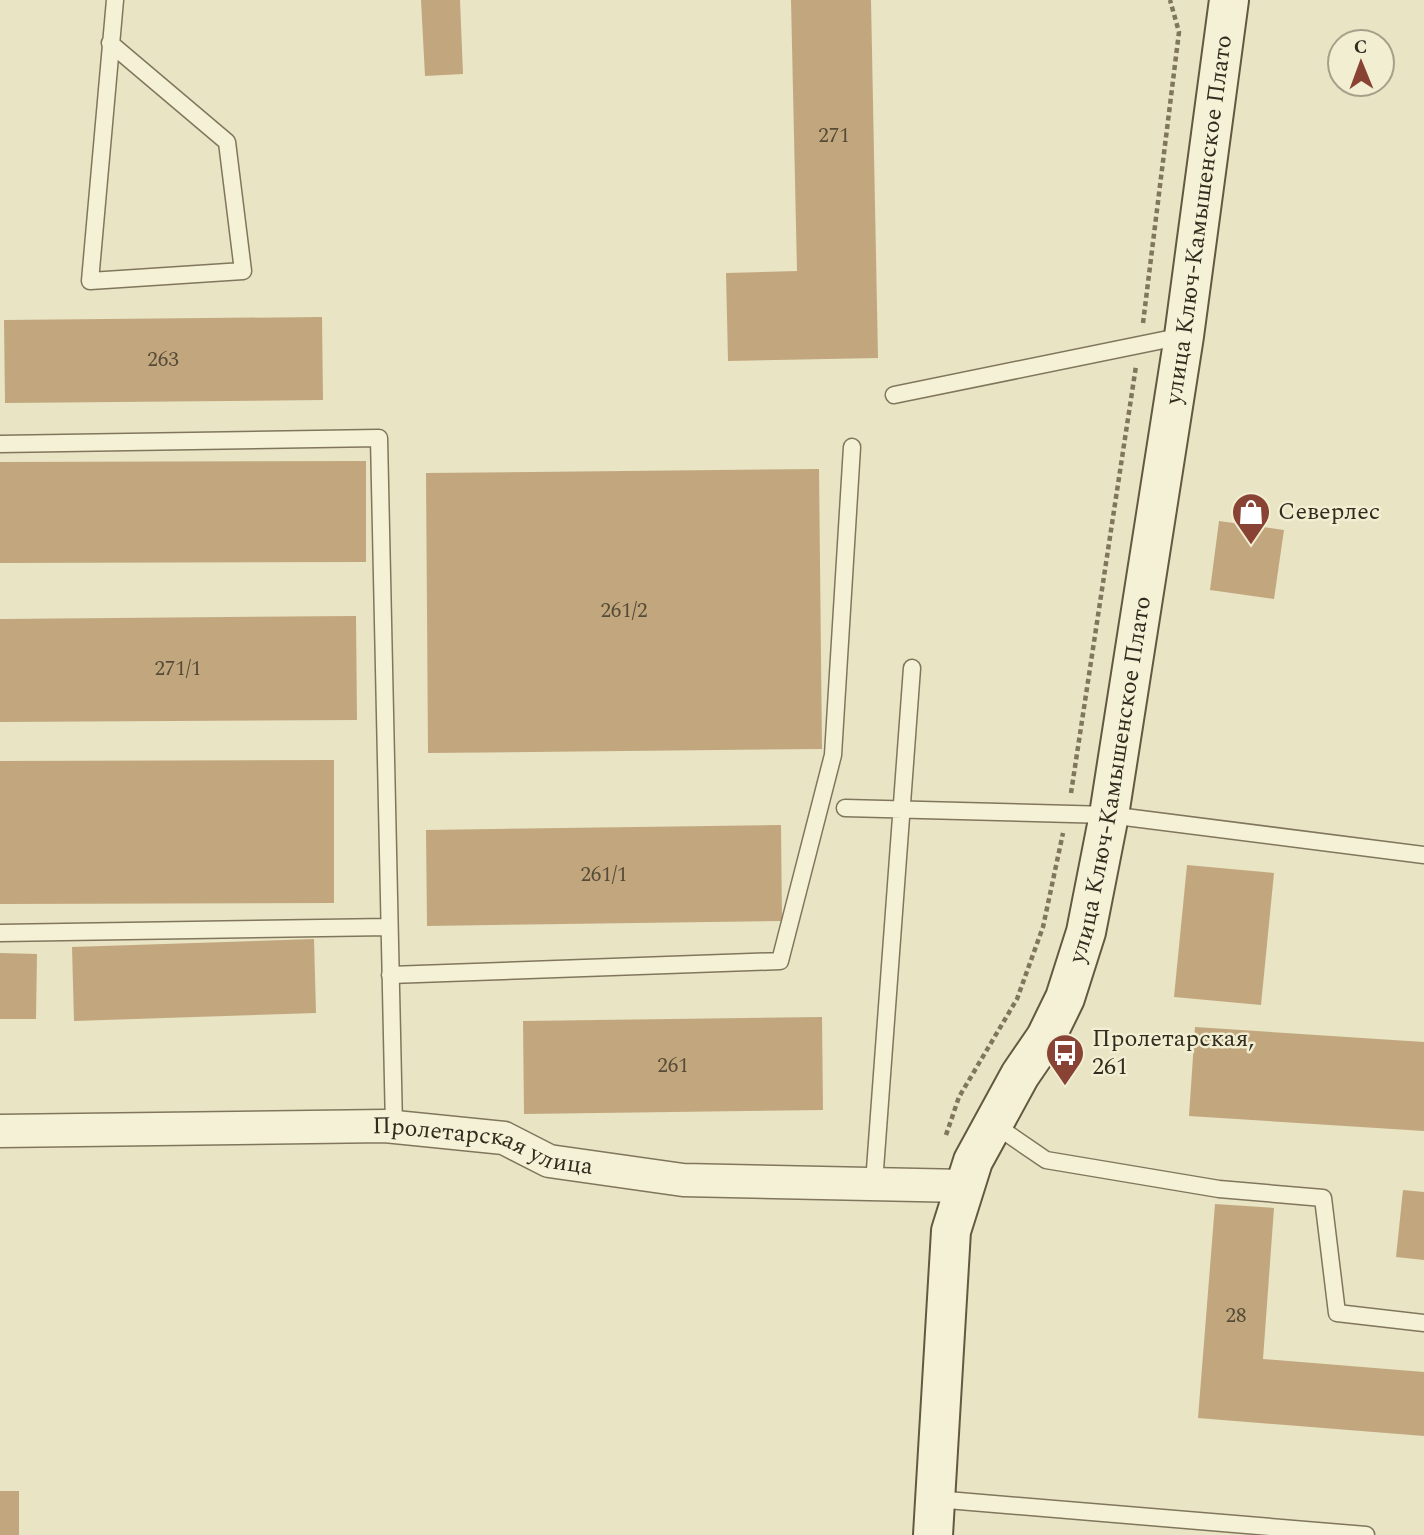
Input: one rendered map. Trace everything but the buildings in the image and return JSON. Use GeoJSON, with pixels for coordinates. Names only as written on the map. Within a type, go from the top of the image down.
{"type":"FeatureCollection","features":[{"type":"Feature","properties":{"kind":"main road","name":"улица Ключ-Камышенское Плато"},"geometry":{"type":"LineString","coordinates":[[934,1517],[951,1231],[948,1186],[973,1161],[1020,1075],[1046,1037],[1065,998],[1086,932],[1109,816],[1184,336],[1229,0]]}},
{"type":"Feature","properties":{"kind":"street","name":"Пролетарская улица"},"geometry":{"type":"LineString","coordinates":[[0,1131],[394,1127],[504,1138],[549,1161],[683,1180],[948,1186]]}},
{"type":"Feature","properties":{"kind":"lane"},"geometry":{"type":"LineString","coordinates":[[110,43],[227,142],[243,271],[90,281],[110,43],[115,0]]}},
{"type":"Feature","properties":{"kind":"lane"},"geometry":{"type":"LineString","coordinates":[[894,395],[1184,336]]}},
{"type":"Feature","properties":{"kind":"lane"},"geometry":{"type":"LineString","coordinates":[[0,444],[379,438],[394,1127]]}},
{"type":"Feature","properties":{"kind":"lane"},"geometry":{"type":"LineString","coordinates":[[390,975],[780,961],[833,755],[852,447]]}},
{"type":"Feature","properties":{"kind":"lane"},"geometry":{"type":"LineString","coordinates":[[874,1183],[912,668]]}},
{"type":"Feature","properties":{"kind":"lane"},"geometry":{"type":"LineString","coordinates":[[845,808],[1109,816],[1424,855]]}},
{"type":"Feature","properties":{"kind":"lane"},"geometry":{"type":"LineString","coordinates":[[0,933],[389,928]]}},
{"type":"Feature","properties":{"kind":"lane"},"geometry":{"type":"LineString","coordinates":[[992,1124],[1046,1160],[1219,1189],[1323,1198],[1337,1313],[1424,1323]]}},
{"type":"Feature","properties":{"kind":"lane"},"geometry":{"type":"LineString","coordinates":[[934,1517],[1366,1535]]}},
{"type":"Feature","properties":{"kind":"path"},"geometry":{"type":"LineString","coordinates":[[948,1186],[959,1097],[1017,999],[1043,927],[1067,814],[1140,345],[1180,32],[1170,0]]}},
{"type":"Feature","properties":{"kind":"place","name":"Северлес"},"geometry":{"type":"Point","coordinates":[1251,546]}},
{"type":"Feature","properties":{"kind":"place","name":"Пролетарская, 261"},"geometry":{"type":"Point","coordinates":[1065,1087]}}]}
